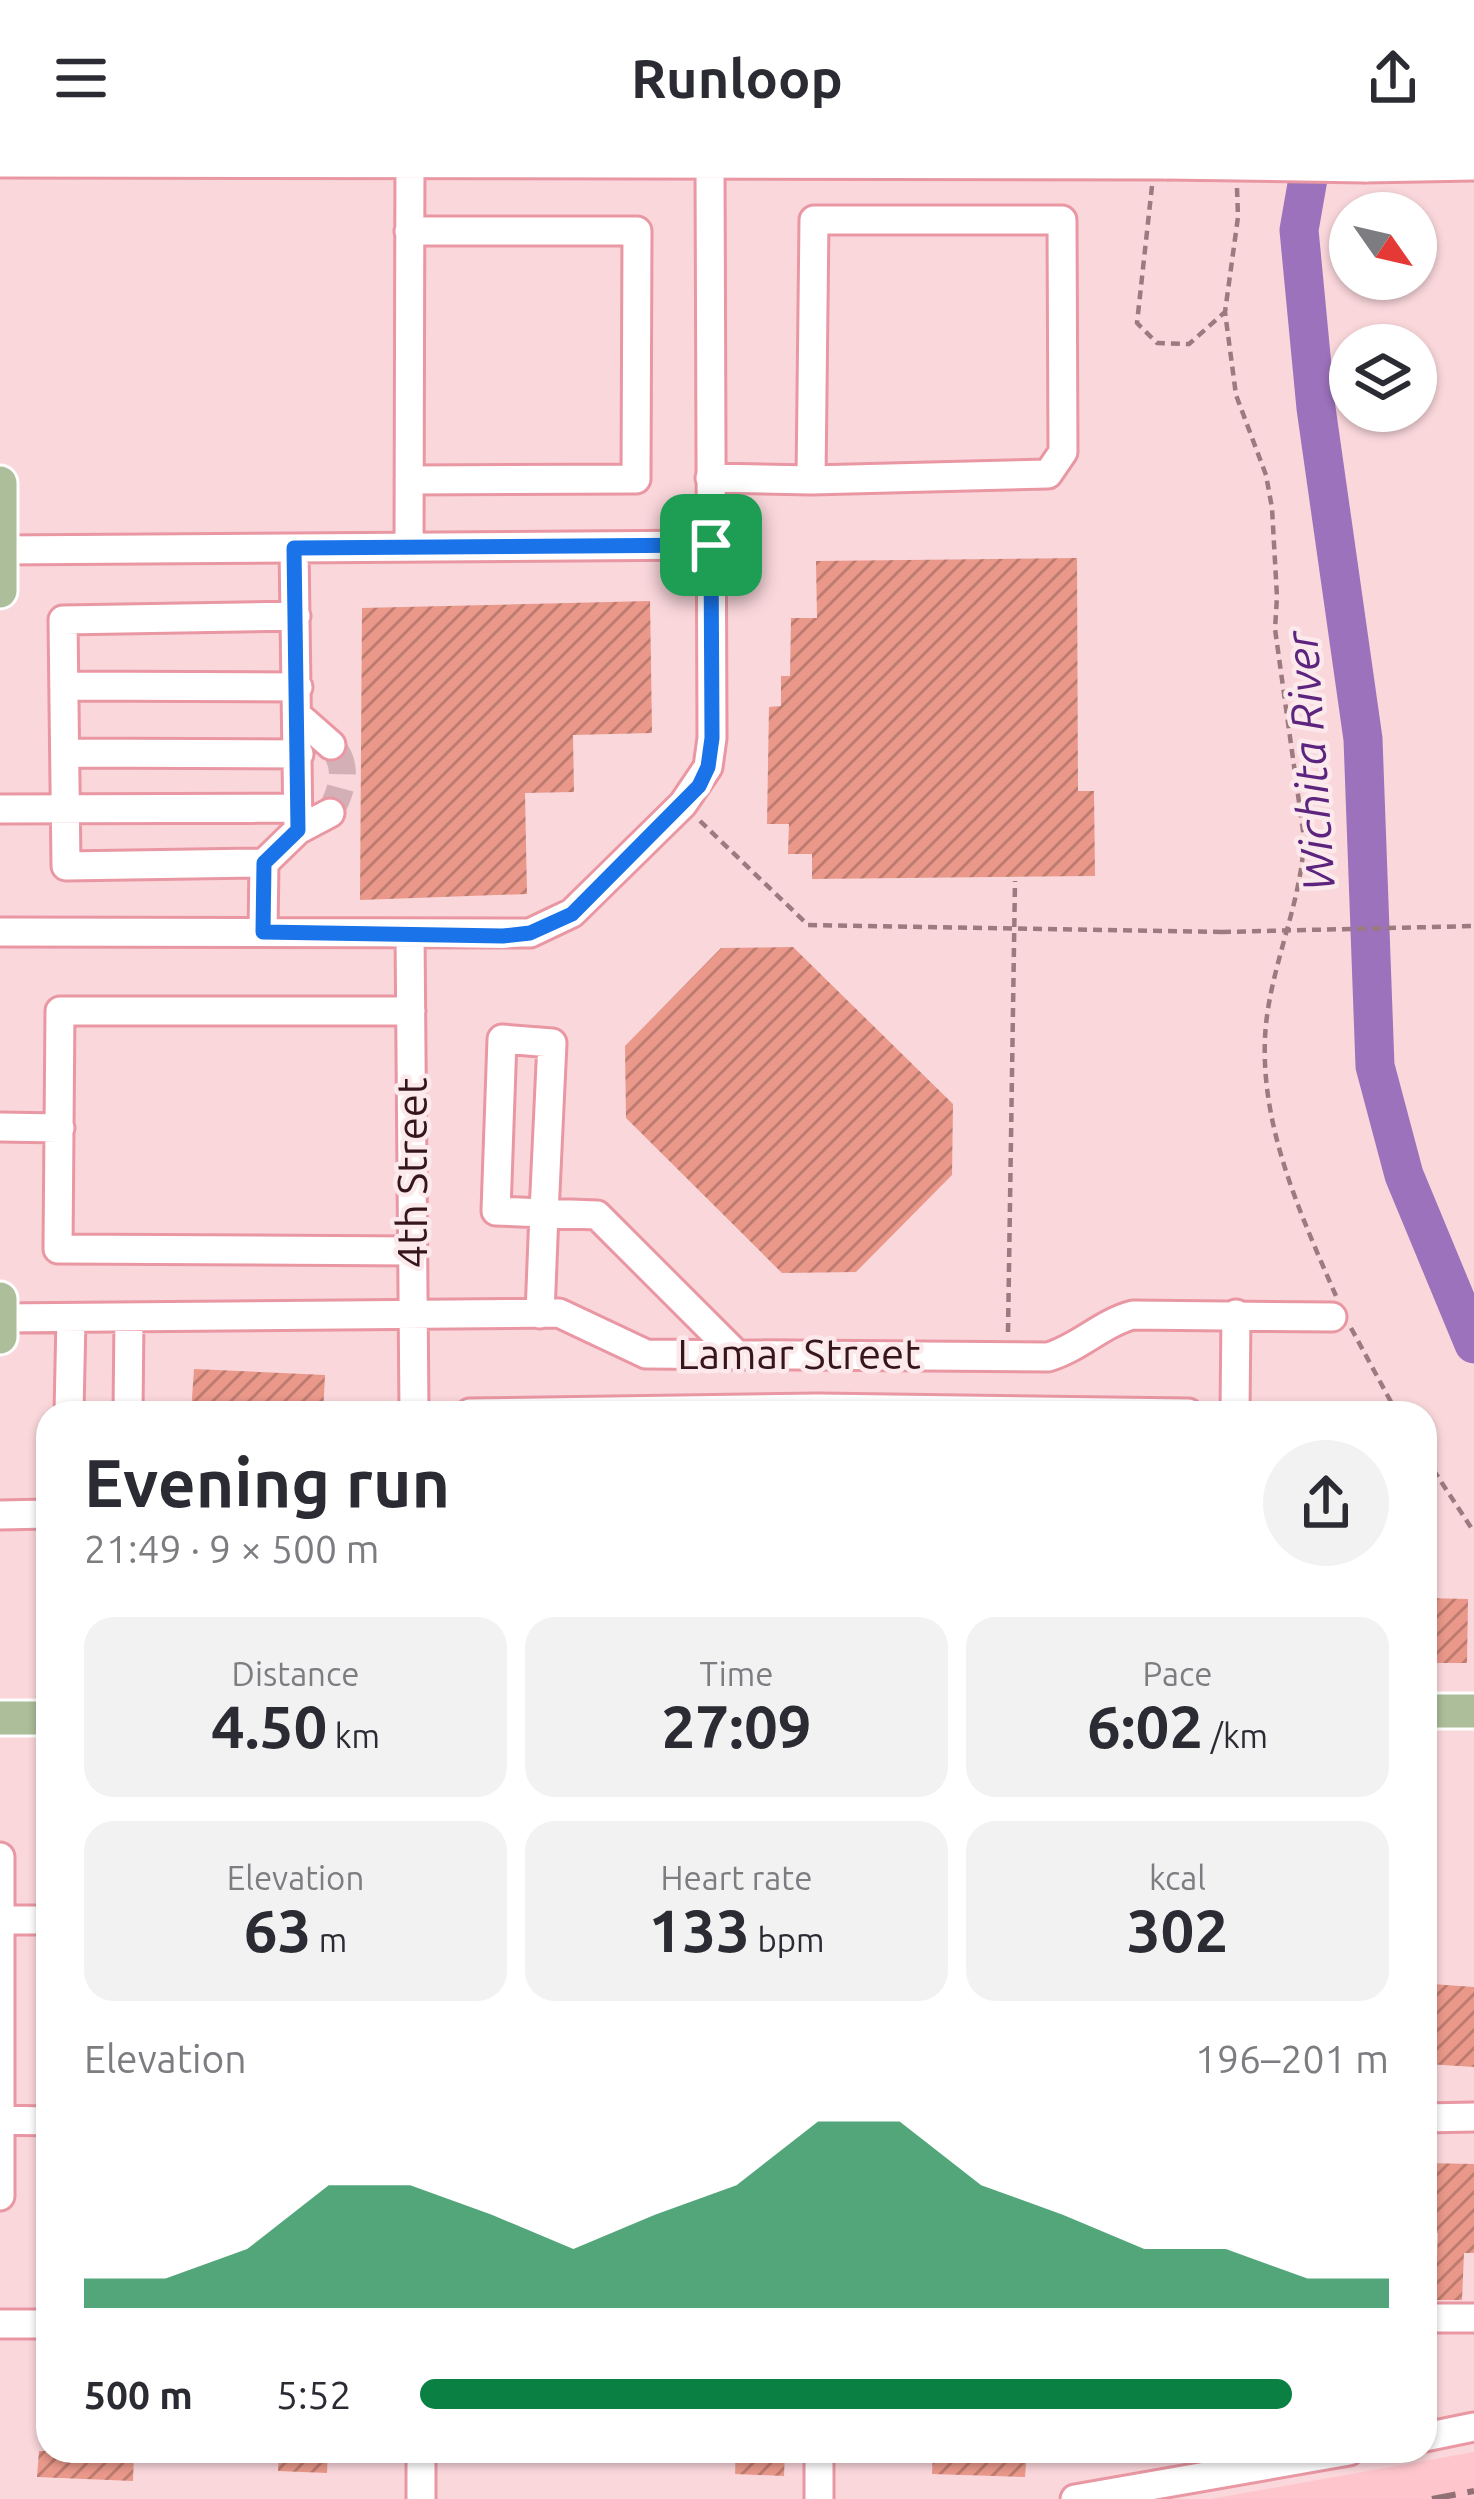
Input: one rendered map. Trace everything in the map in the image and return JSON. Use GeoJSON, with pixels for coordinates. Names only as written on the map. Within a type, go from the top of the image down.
{"type":"FeatureCollection","features":[{"type":"Feature","properties":{"kind":"main road"},"geometry":{"type":"LineString","coordinates":[[0,483],[0,591]]}},
{"type":"Feature","properties":{"kind":"main road"},"geometry":{"type":"LineString","coordinates":[[0,1299],[0,1336]]}},
{"type":"Feature","properties":{"kind":"main road"},"geometry":{"type":"LineString","coordinates":[[1437,1712],[1474,1712]]}},
{"type":"Feature","properties":{"kind":"main road"},"geometry":{"type":"LineString","coordinates":[[0,1718],[36,1718]]}},
{"type":"Feature","properties":{"kind":"street"},"geometry":{"type":"LineString","coordinates":[[409,548],[410,159]]}},
{"type":"Feature","properties":{"kind":"street"},"geometry":{"type":"LineString","coordinates":[[0,163],[410,159],[710,165],[816,161],[872,166],[1474,166]]}},
{"type":"Feature","properties":{"kind":"street"},"geometry":{"type":"LineString","coordinates":[[0,932],[503,936],[550,926],[572,914],[683,804],[708,767],[712,738],[710,165]]}},
{"type":"Feature","properties":{"kind":"street"},"geometry":{"type":"LineString","coordinates":[[872,166],[873,218]]}},
{"type":"Feature","properties":{"kind":"street"},"geometry":{"type":"LineString","coordinates":[[996,166],[996,219]]}},
{"type":"Feature","properties":{"kind":"street"},"geometry":{"type":"LineString","coordinates":[[710,478],[811,480],[1048,474],[1063,452],[1062,220],[814,220],[811,480]]}},
{"type":"Feature","properties":{"kind":"street"},"geometry":{"type":"LineString","coordinates":[[409,480],[636,479],[637,231],[410,231]]}},
{"type":"Feature","properties":{"kind":"street"},"geometry":{"type":"LineString","coordinates":[[0,550],[711,545]]}},
{"type":"Feature","properties":{"kind":"street"},"geometry":{"type":"LineString","coordinates":[[263,932],[264,863],[298,819],[294,548]]}},
{"type":"Feature","properties":{"kind":"street"},"geometry":{"type":"LineString","coordinates":[[264,863],[67,866],[63,620],[296,616]]}},
{"type":"Feature","properties":{"kind":"street"},"geometry":{"type":"LineString","coordinates":[[64,686],[298,687]]}},
{"type":"Feature","properties":{"kind":"street"},"geometry":{"type":"LineString","coordinates":[[298,716],[331,745]]}},
{"type":"Feature","properties":{"kind":"street"},"geometry":{"type":"LineString","coordinates":[[65,753],[299,754]]}},
{"type":"Feature","properties":{"kind":"street"},"geometry":{"type":"LineString","coordinates":[[0,809],[298,819],[330,813]]}},
{"type":"Feature","properties":{"kind":"street","name":"4th Street"},"geometry":{"type":"LineString","coordinates":[[410,933],[414,1401]]}},
{"type":"Feature","properties":{"kind":"street"},"geometry":{"type":"LineString","coordinates":[[411,1011],[60,1011],[58,1249],[413,1251]]}},
{"type":"Feature","properties":{"kind":"street"},"geometry":{"type":"LineString","coordinates":[[540,1314],[544,1213],[552,1043],[502,1039],[496,1210],[544,1213],[596,1215],[736,1354]]}},
{"type":"Feature","properties":{"kind":"street"},"geometry":{"type":"LineString","coordinates":[[0,1126],[60,1128]]}},
{"type":"Feature","properties":{"kind":"street","name":"Lamar Street"},"geometry":{"type":"LineString","coordinates":[[0,1318],[540,1314],[575,1318],[646,1354],[1048,1357],[1133,1315],[1337,1310]]}},
{"type":"Feature","properties":{"kind":"street"},"geometry":{"type":"LineString","coordinates":[[1235,1401],[1236,1314]]}},
{"type":"Feature","properties":{"kind":"street"},"geometry":{"type":"LineString","coordinates":[[69,1401],[70,1318]]}},
{"type":"Feature","properties":{"kind":"street"},"geometry":{"type":"LineString","coordinates":[[128,1401],[130,1318]]}},
{"type":"Feature","properties":{"kind":"street"},"geometry":{"type":"LineString","coordinates":[[818,1401],[819,1354]]}},
{"type":"Feature","properties":{"kind":"street"},"geometry":{"type":"LineString","coordinates":[[0,1515],[36,1514]]}},
{"type":"Feature","properties":{"kind":"street"},"geometry":{"type":"LineString","coordinates":[[0,1857],[0,2195]]}},
{"type":"Feature","properties":{"kind":"street"},"geometry":{"type":"LineString","coordinates":[[0,1920],[36,1920]]}},
{"type":"Feature","properties":{"kind":"street"},"geometry":{"type":"LineString","coordinates":[[1437,2118],[1474,2117]]}},
{"type":"Feature","properties":{"kind":"street"},"geometry":{"type":"LineString","coordinates":[[1,2120],[36,2121]]}},
{"type":"Feature","properties":{"kind":"street"},"geometry":{"type":"LineString","coordinates":[[1437,2318],[1474,2318]]}},
{"type":"Feature","properties":{"kind":"street"},"geometry":{"type":"LineString","coordinates":[[0,2324],[36,2324]]}},
{"type":"Feature","properties":{"kind":"street"},"geometry":{"type":"LineString","coordinates":[[1437,2435],[1474,2427]]}},
{"type":"Feature","properties":{"kind":"street"},"geometry":{"type":"LineString","coordinates":[[421,2463],[422,2499]]}},
{"type":"Feature","properties":{"kind":"street"},"geometry":{"type":"LineString","coordinates":[[819,2463],[819,2499]]}},
{"type":"Feature","properties":{"kind":"street"},"geometry":{"type":"LineString","coordinates":[[1075,2499],[1221,2463]]}},
{"type":"Feature","properties":{"kind":"path"},"geometry":{"type":"LineString","coordinates":[[1160,165],[1137,322],[1156,343],[1189,344],[1225,312]]}},
{"type":"Feature","properties":{"kind":"path"},"geometry":{"type":"LineString","coordinates":[[1237,176],[1238,217],[1225,312],[1236,395],[1266,475],[1272,508],[1275,629],[1304,838],[1303,867],[1265,1036],[1266,1076],[1276,1138],[1297,1206],[1337,1310],[1389,1401]]}},
{"type":"Feature","properties":{"kind":"path"},"geometry":{"type":"LineString","coordinates":[[683,804],[808,925],[1222,932],[1474,926]]}},
{"type":"Feature","properties":{"kind":"path"},"geometry":{"type":"LineString","coordinates":[[1007,1356],[1015,880]]}},
{"type":"Feature","properties":{"kind":"path"},"geometry":{"type":"LineString","coordinates":[[1437,1475],[1474,1532]]}},
{"type":"Feature","properties":{"kind":"shaded area"},"geometry":{"type":"Polygon","coordinates":[[[1474,2452],[1474,2499],[1211,2499],[1412,2463],[1437,2463],[1437,2459],[1474,2452]]]}},
{"type":"Feature","properties":{"kind":"building"},"geometry":{"type":"Polygon","coordinates":[[[1077,558],[1078,791],[1094,791],[1095,876],[812,879],[812,854],[788,854],[789,824],[767,824],[769,707],[781,706],[781,676],[790,676],[791,618],[817,618],[816,561],[1077,558]]]}},
{"type":"Feature","properties":{"kind":"building"},"geometry":{"type":"Polygon","coordinates":[[[650,601],[652,733],[573,735],[574,792],[525,793],[527,894],[360,900],[362,608],[650,601]]]}},
{"type":"Feature","properties":{"kind":"building"},"geometry":{"type":"Polygon","coordinates":[[[793,947],[953,1104],[952,1175],[856,1272],[782,1273],[626,1118],[625,1046],[721,948],[793,947]]]}},
{"type":"Feature","properties":{"kind":"building"},"geometry":{"type":"Polygon","coordinates":[[[194,1369],[325,1375],[324,1401],[192,1401],[194,1369]]]}},
{"type":"Feature","properties":{"kind":"building"},"geometry":{"type":"Polygon","coordinates":[[[1437,1598],[1468,1599],[1467,1663],[1437,1663],[1437,1598]]]}},
{"type":"Feature","properties":{"kind":"building"},"geometry":{"type":"Polygon","coordinates":[[[1437,1984],[1474,1987],[1474,2067],[1437,2065],[1437,1984]]]}},
{"type":"Feature","properties":{"kind":"building"},"geometry":{"type":"Polygon","coordinates":[[[1437,2163],[1474,2164],[1474,2253],[1464,2253],[1462,2300],[1437,2300],[1437,2163]]]}},
{"type":"Feature","properties":{"kind":"building"},"geometry":{"type":"Polygon","coordinates":[[[38,2463],[134,2463],[133,2481],[37,2477],[38,2463]]]}},
{"type":"Feature","properties":{"kind":"building"},"geometry":{"type":"Polygon","coordinates":[[[278,2463],[327,2463],[327,2473],[278,2471],[278,2463]]]}},
{"type":"Feature","properties":{"kind":"building"},"geometry":{"type":"Polygon","coordinates":[[[735,2463],[785,2463],[784,2476],[735,2474],[735,2463]]]}},
{"type":"Feature","properties":{"kind":"building"},"geometry":{"type":"Polygon","coordinates":[[[932,2463],[1026,2463],[1025,2477],[932,2474],[932,2463]]]}},
{"type":"Feature","properties":{"kind":"waterway","name":"Wichita River"},"geometry":{"type":"LineString","coordinates":[[1312,156],[1299,230],[1316,408],[1363,739],[1375,1066],[1404,1175],[1474,1344]]}},
{"type":"Feature","properties":{"kind":"tunnel"},"geometry":{"type":"LineString","coordinates":[[330,813],[342,778],[341,761],[331,745]]}},
{"type":"Feature","properties":{"kind":"railway"},"geometry":{"type":"LineString","coordinates":[[1432,2499],[1474,2491]]}},
{"type":"Feature","properties":{"kind":"route"},"geometry":{"type":"LineString","coordinates":[[711,545],[712,738],[708,767],[683,804],[572,914],[530,933],[503,936],[263,932],[264,863],[298,830],[294,548],[711,545]]}}]}
